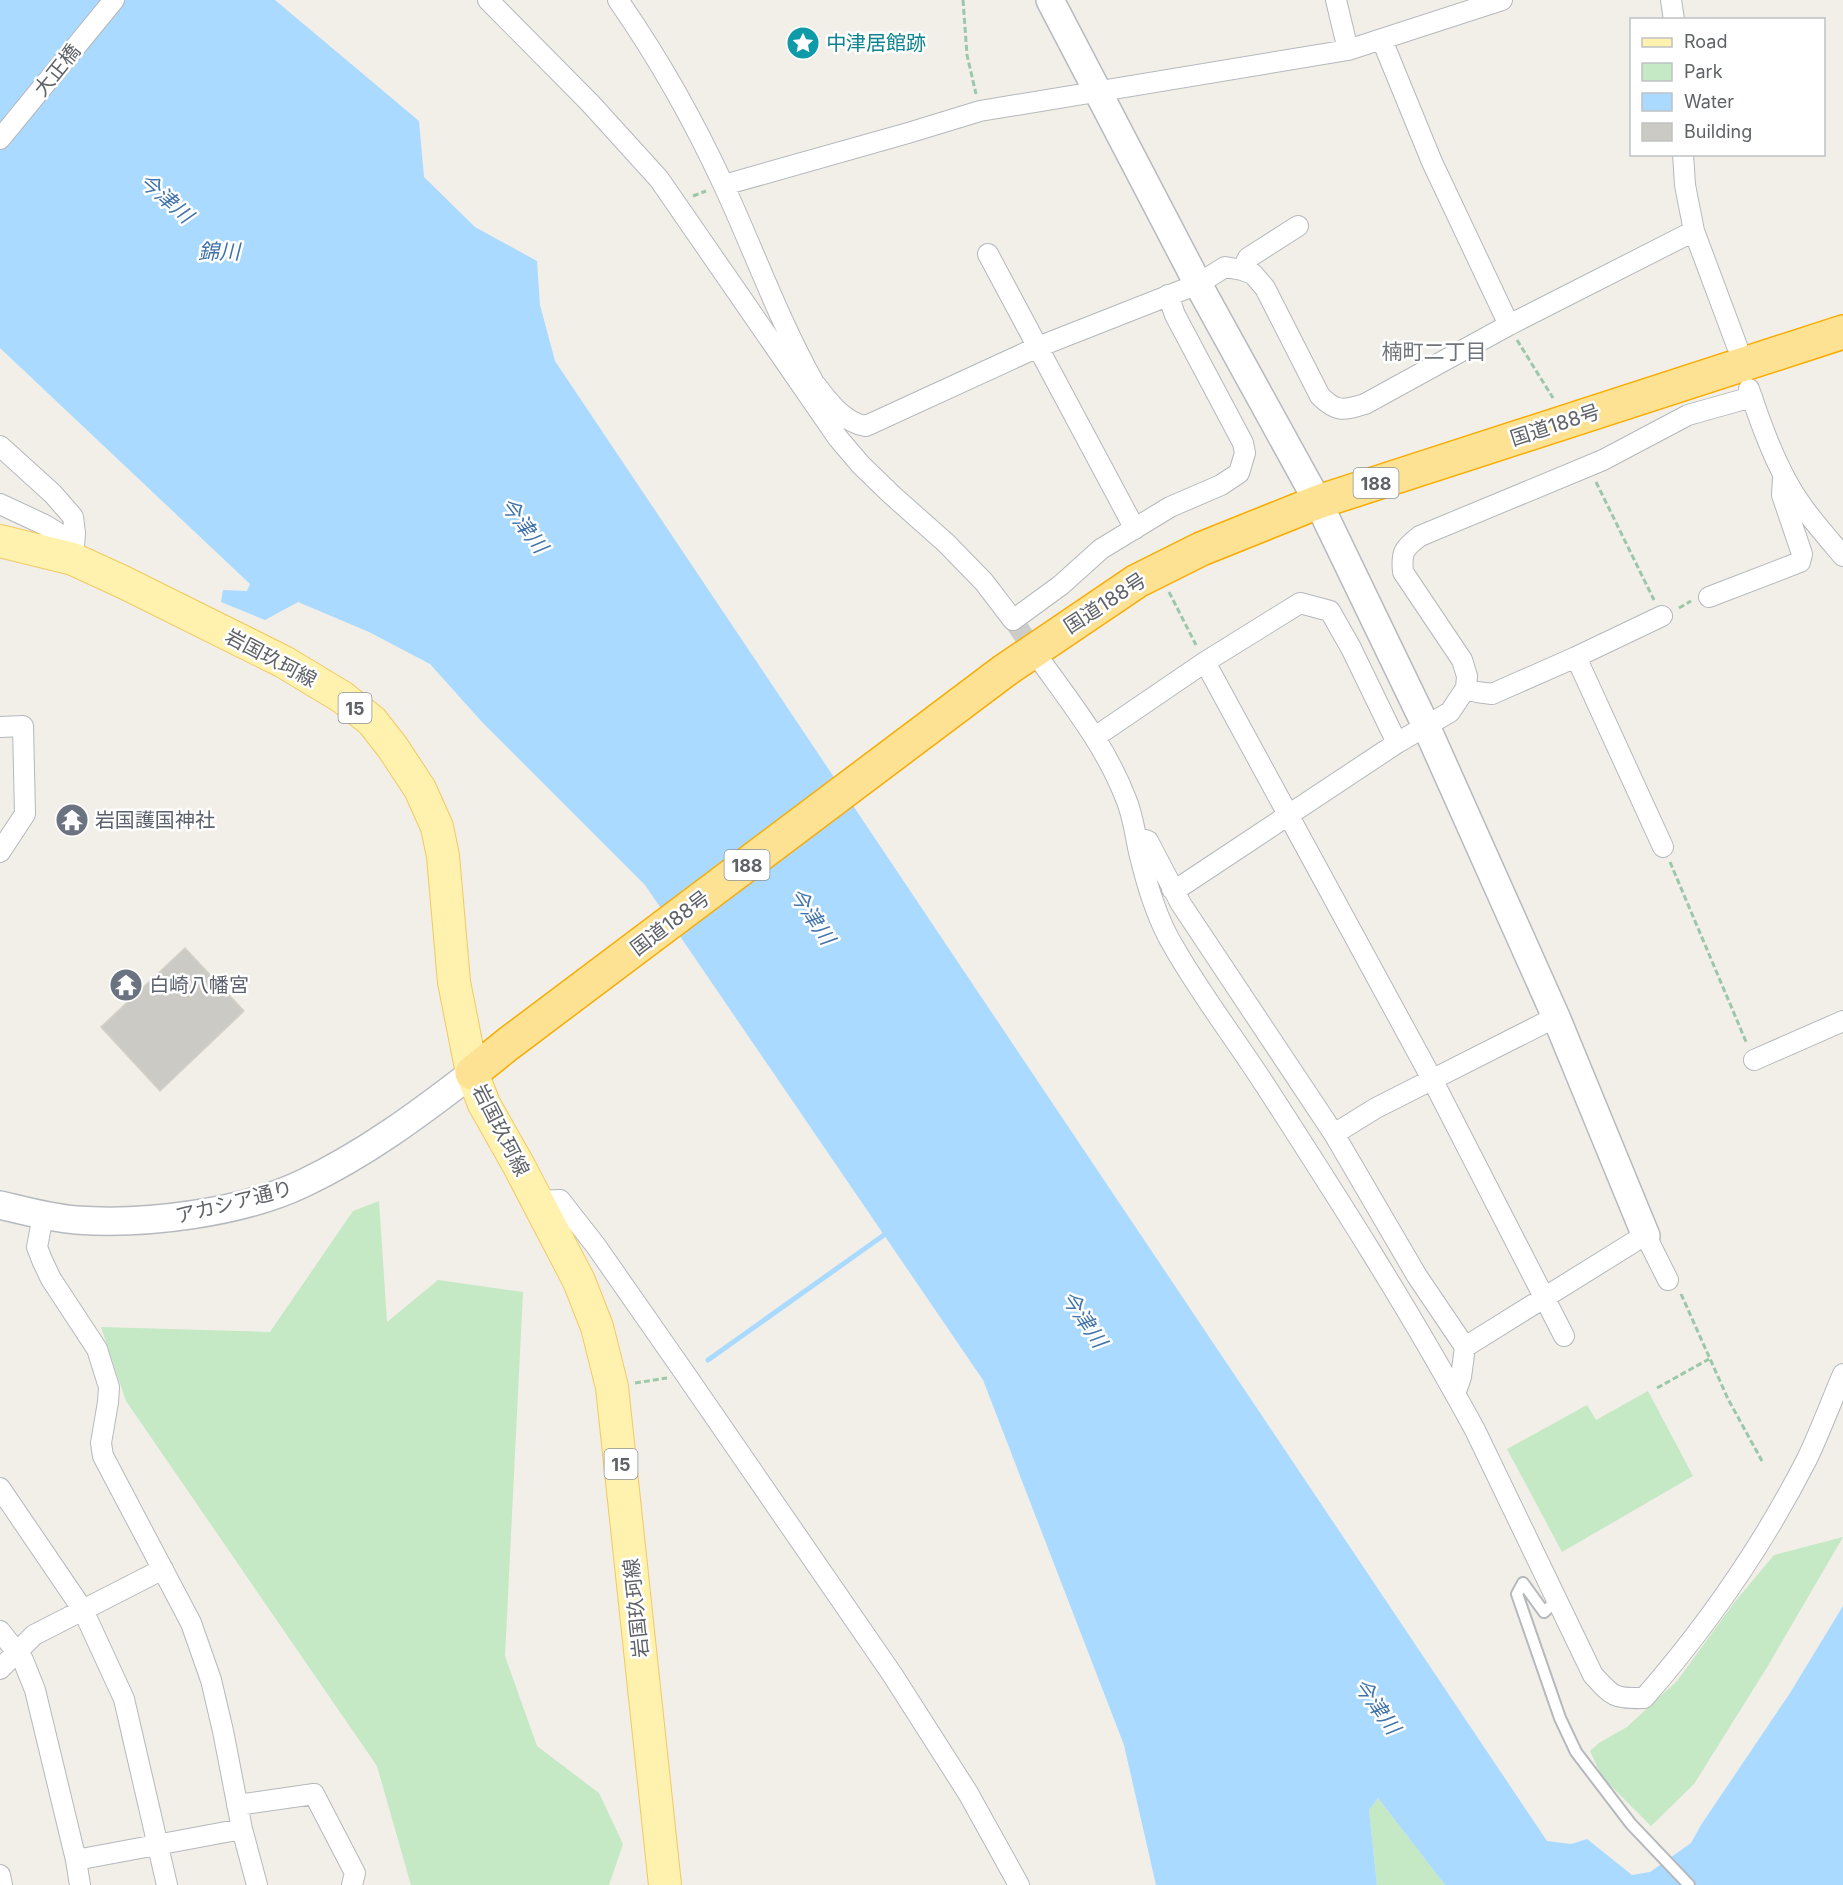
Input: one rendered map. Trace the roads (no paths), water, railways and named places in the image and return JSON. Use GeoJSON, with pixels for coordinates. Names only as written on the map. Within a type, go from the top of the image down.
{"type":"FeatureCollection","features":[{"type":"Feature","properties":{"kind":"highway","name":"国道188号"},"geometry":{"type":"LineString","coordinates":[[472,1073],[985,685],[1137,581],[1201,549],[1318,502],[1843,332]]}},
{"type":"Feature","properties":{"kind":"main road","name":"岩国玖珂線"},"geometry":{"type":"LineString","coordinates":[[0,541],[74,551],[123,582],[284,662],[342,697],[372,721],[420,789],[437,827],[443,856],[454,981],[472,1073],[484,1104],[579,1281],[597,1327],[612,1387],[665,1885]]}},
{"type":"Feature","properties":{"kind":"street","name":"大正橋"},"geometry":{"type":"LineString","coordinates":[[0,139],[114,0]]}},
{"type":"Feature","properties":{"kind":"street"},"geometry":{"type":"LineString","coordinates":[[488,0],[590,103],[659,179],[810,386],[856,425],[866,426],[1038,347],[1198,284],[1225,267],[1253,274],[1265,288],[1320,396],[1330,406],[1344,410],[1365,404],[1509,325],[1695,231]]}},
{"type":"Feature","properties":{"kind":"street"},"geometry":{"type":"LineString","coordinates":[[618,0],[648,43],[674,87],[724,185],[810,386],[838,438],[861,465],[946,543],[984,582],[1013,620],[1061,585],[1090,558],[1170,507],[1221,485],[1239,473],[1245,453],[1243,443],[1175,315],[1168,295]]}},
{"type":"Feature","properties":{"kind":"street"},"geometry":{"type":"LineString","coordinates":[[1050,0],[1198,284],[1318,502],[1426,726],[1556,1017],[1646,1236],[1668,1280]]}},
{"type":"Feature","properties":{"kind":"street"},"geometry":{"type":"LineString","coordinates":[[1336,0],[1348,50]]}},
{"type":"Feature","properties":{"kind":"street"},"geometry":{"type":"LineString","coordinates":[[724,185],[980,111],[1348,50],[1502,0]]}},
{"type":"Feature","properties":{"kind":"street"},"geometry":{"type":"LineString","coordinates":[[1671,0],[1674,18]]}},
{"type":"Feature","properties":{"kind":"street"},"geometry":{"type":"LineString","coordinates":[[1382,40],[1432,162],[1509,325]]}},
{"type":"Feature","properties":{"kind":"street"},"geometry":{"type":"LineString","coordinates":[[1683,156],[1685,185],[1695,231],[1737,346]]}},
{"type":"Feature","properties":{"kind":"street"},"geometry":{"type":"LineString","coordinates":[[1242,270],[1248,258],[1298,226]]}},
{"type":"Feature","properties":{"kind":"street"},"geometry":{"type":"LineString","coordinates":[[988,254],[1135,529]]}},
{"type":"Feature","properties":{"kind":"street"},"geometry":{"type":"LineString","coordinates":[[1173,889],[1183,885],[1397,743],[1449,712],[1466,688],[1467,676],[1462,660],[1403,572],[1402,558],[1407,546],[1420,536],[1588,467],[1688,415],[1750,393],[1783,476],[1808,514],[1843,556]]}},
{"type":"Feature","properties":{"kind":"street"},"geometry":{"type":"LineString","coordinates":[[0,446],[53,494],[73,517],[74,551]]}},
{"type":"Feature","properties":{"kind":"street"},"geometry":{"type":"LineString","coordinates":[[1709,597],[1800,562],[1802,554],[1782,495],[1783,476]]}},
{"type":"Feature","properties":{"kind":"street"},"geometry":{"type":"LineString","coordinates":[[0,504],[45,525],[74,551]]}},
{"type":"Feature","properties":{"kind":"street"},"geometry":{"type":"LineString","coordinates":[[1095,737],[1205,662],[1300,603],[1330,611],[1351,648],[1397,743]]}},
{"type":"Feature","properties":{"kind":"street"},"geometry":{"type":"LineString","coordinates":[[1466,688],[1492,694],[1662,616]]}},
{"type":"Feature","properties":{"kind":"street"},"geometry":{"type":"LineString","coordinates":[[1576,657],[1663,847]]}},
{"type":"Feature","properties":{"kind":"street"},"geometry":{"type":"LineString","coordinates":[[1205,662],[1432,1079],[1564,1336]]}},
{"type":"Feature","properties":{"kind":"street"},"geometry":{"type":"LineString","coordinates":[[1043,664],[1112,765],[1128,801],[1154,906],[1174,948],[1378,1262],[1475,1430],[1593,1675],[1610,1693],[1623,1699],[1644,1698],[1710,1616],[1758,1544],[1807,1458],[1843,1374]]}},
{"type":"Feature","properties":{"kind":"street"},"geometry":{"type":"LineString","coordinates":[[0,727],[23,726],[25,814],[0,852]]}},
{"type":"Feature","properties":{"kind":"street"},"geometry":{"type":"LineString","coordinates":[[1136,837],[1148,841],[1173,889],[1334,1134],[1417,1276],[1465,1347],[1461,1377],[1455,1394]]}},
{"type":"Feature","properties":{"kind":"street"},"geometry":{"type":"LineString","coordinates":[[1334,1134],[1376,1108],[1556,1017]]}},
{"type":"Feature","properties":{"kind":"street"},"geometry":{"type":"LineString","coordinates":[[1754,1060],[1843,1021]]}},
{"type":"Feature","properties":{"kind":"street","name":"アカシア通り"},"geometry":{"type":"LineString","coordinates":[[0,1205],[43,1216],[77,1221],[165,1219],[256,1201],[302,1185],[355,1157],[427,1109],[472,1073]]}},
{"type":"Feature","properties":{"kind":"street"},"geometry":{"type":"LineString","coordinates":[[537,1201],[560,1200],[596,1246],[892,1674],[968,1793],[1018,1885]]}},
{"type":"Feature","properties":{"kind":"street"},"geometry":{"type":"LineString","coordinates":[[43,1216],[37,1247],[42,1260],[51,1279],[97,1349],[109,1387],[101,1443],[103,1456],[191,1623],[211,1680],[242,1829],[257,1885]]}},
{"type":"Feature","properties":{"kind":"street"},"geometry":{"type":"LineString","coordinates":[[1465,1347],[1646,1236]]}},
{"type":"Feature","properties":{"kind":"street"},"geometry":{"type":"LineString","coordinates":[[0,1488],[84,1610],[124,1699],[168,1885]]}},
{"type":"Feature","properties":{"kind":"street"},"geometry":{"type":"LineString","coordinates":[[0,1669],[34,1635],[163,1569]]}},
{"type":"Feature","properties":{"kind":"street"},"geometry":{"type":"LineString","coordinates":[[0,1630],[23,1660],[35,1690],[80,1885]]}},
{"type":"Feature","properties":{"kind":"street"},"geometry":{"type":"LineString","coordinates":[[237,1805],[314,1794],[355,1873],[352,1885]]}},
{"type":"Feature","properties":{"kind":"street"},"geometry":{"type":"LineString","coordinates":[[76,1860],[242,1829]]}},
{"type":"Feature","properties":{"kind":"street"},"geometry":{"type":"LineString","coordinates":[[0,1875],[2,1885]]}},
{"type":"Feature","properties":{"kind":"lane"},"geometry":{"type":"LineString","coordinates":[[1557,1600],[1544,1612],[1523,1583],[1517,1594],[1560,1718],[1576,1752],[1631,1824],[1689,1885]]}},
{"type":"Feature","properties":{"kind":"water","name":"錦川"},"geometry":{"type":"Polygon","coordinates":[[[0,0],[275,0],[419,121],[424,177],[475,227],[537,261],[540,305],[555,361],[1547,1841],[1571,1844],[1587,1839],[1632,1875],[1650,1872],[1691,1843],[1790,1693],[1843,1606],[1843,1885],[1445,1885],[1378,1798],[1369,1810],[1377,1885],[1156,1885],[1124,1745],[983,1380],[645,885],[482,722],[430,664],[369,632],[298,602],[265,620],[221,602],[223,590],[247,591],[250,584],[0,348],[0,0]]]}},
{"type":"Feature","properties":{"kind":"waterway"},"geometry":{"type":"LineString","coordinates":[[708,1360],[884,1235]]}},
{"type":"Feature","properties":{"kind":"tunnel"},"geometry":{"type":"LineString","coordinates":[[1013,620],[1040,659]]}},
{"type":"Feature","properties":{"kind":"place","name":"中津居館跡"},"geometry":{"type":"Point","coordinates":[803,43]}},
{"type":"Feature","properties":{"kind":"place","name":"岩国護国神社"},"geometry":{"type":"Point","coordinates":[72,820]}},
{"type":"Feature","properties":{"kind":"place","name":"白崎八幡宮"},"geometry":{"type":"Point","coordinates":[126,985]}},
{"type":"Feature","properties":{"kind":"district","name":"楠町二丁目"},"geometry":{"type":"Point","coordinates":[1434,351]}},
{"type":"Feature","properties":{"kind":"water label","name":"今津川"},"geometry":{"type":"Point","coordinates":[166,198]}},
{"type":"Feature","properties":{"kind":"water label","name":"今津川"},"geometry":{"type":"Point","coordinates":[524,525]}},
{"type":"Feature","properties":{"kind":"water label","name":"今津川"},"geometry":{"type":"Point","coordinates":[812,916]}},
{"type":"Feature","properties":{"kind":"water label","name":"今津川"},"geometry":{"type":"Point","coordinates":[1084,1319]}},
{"type":"Feature","properties":{"kind":"water label","name":"今津川"},"geometry":{"type":"Point","coordinates":[1377,1706]}}]}
